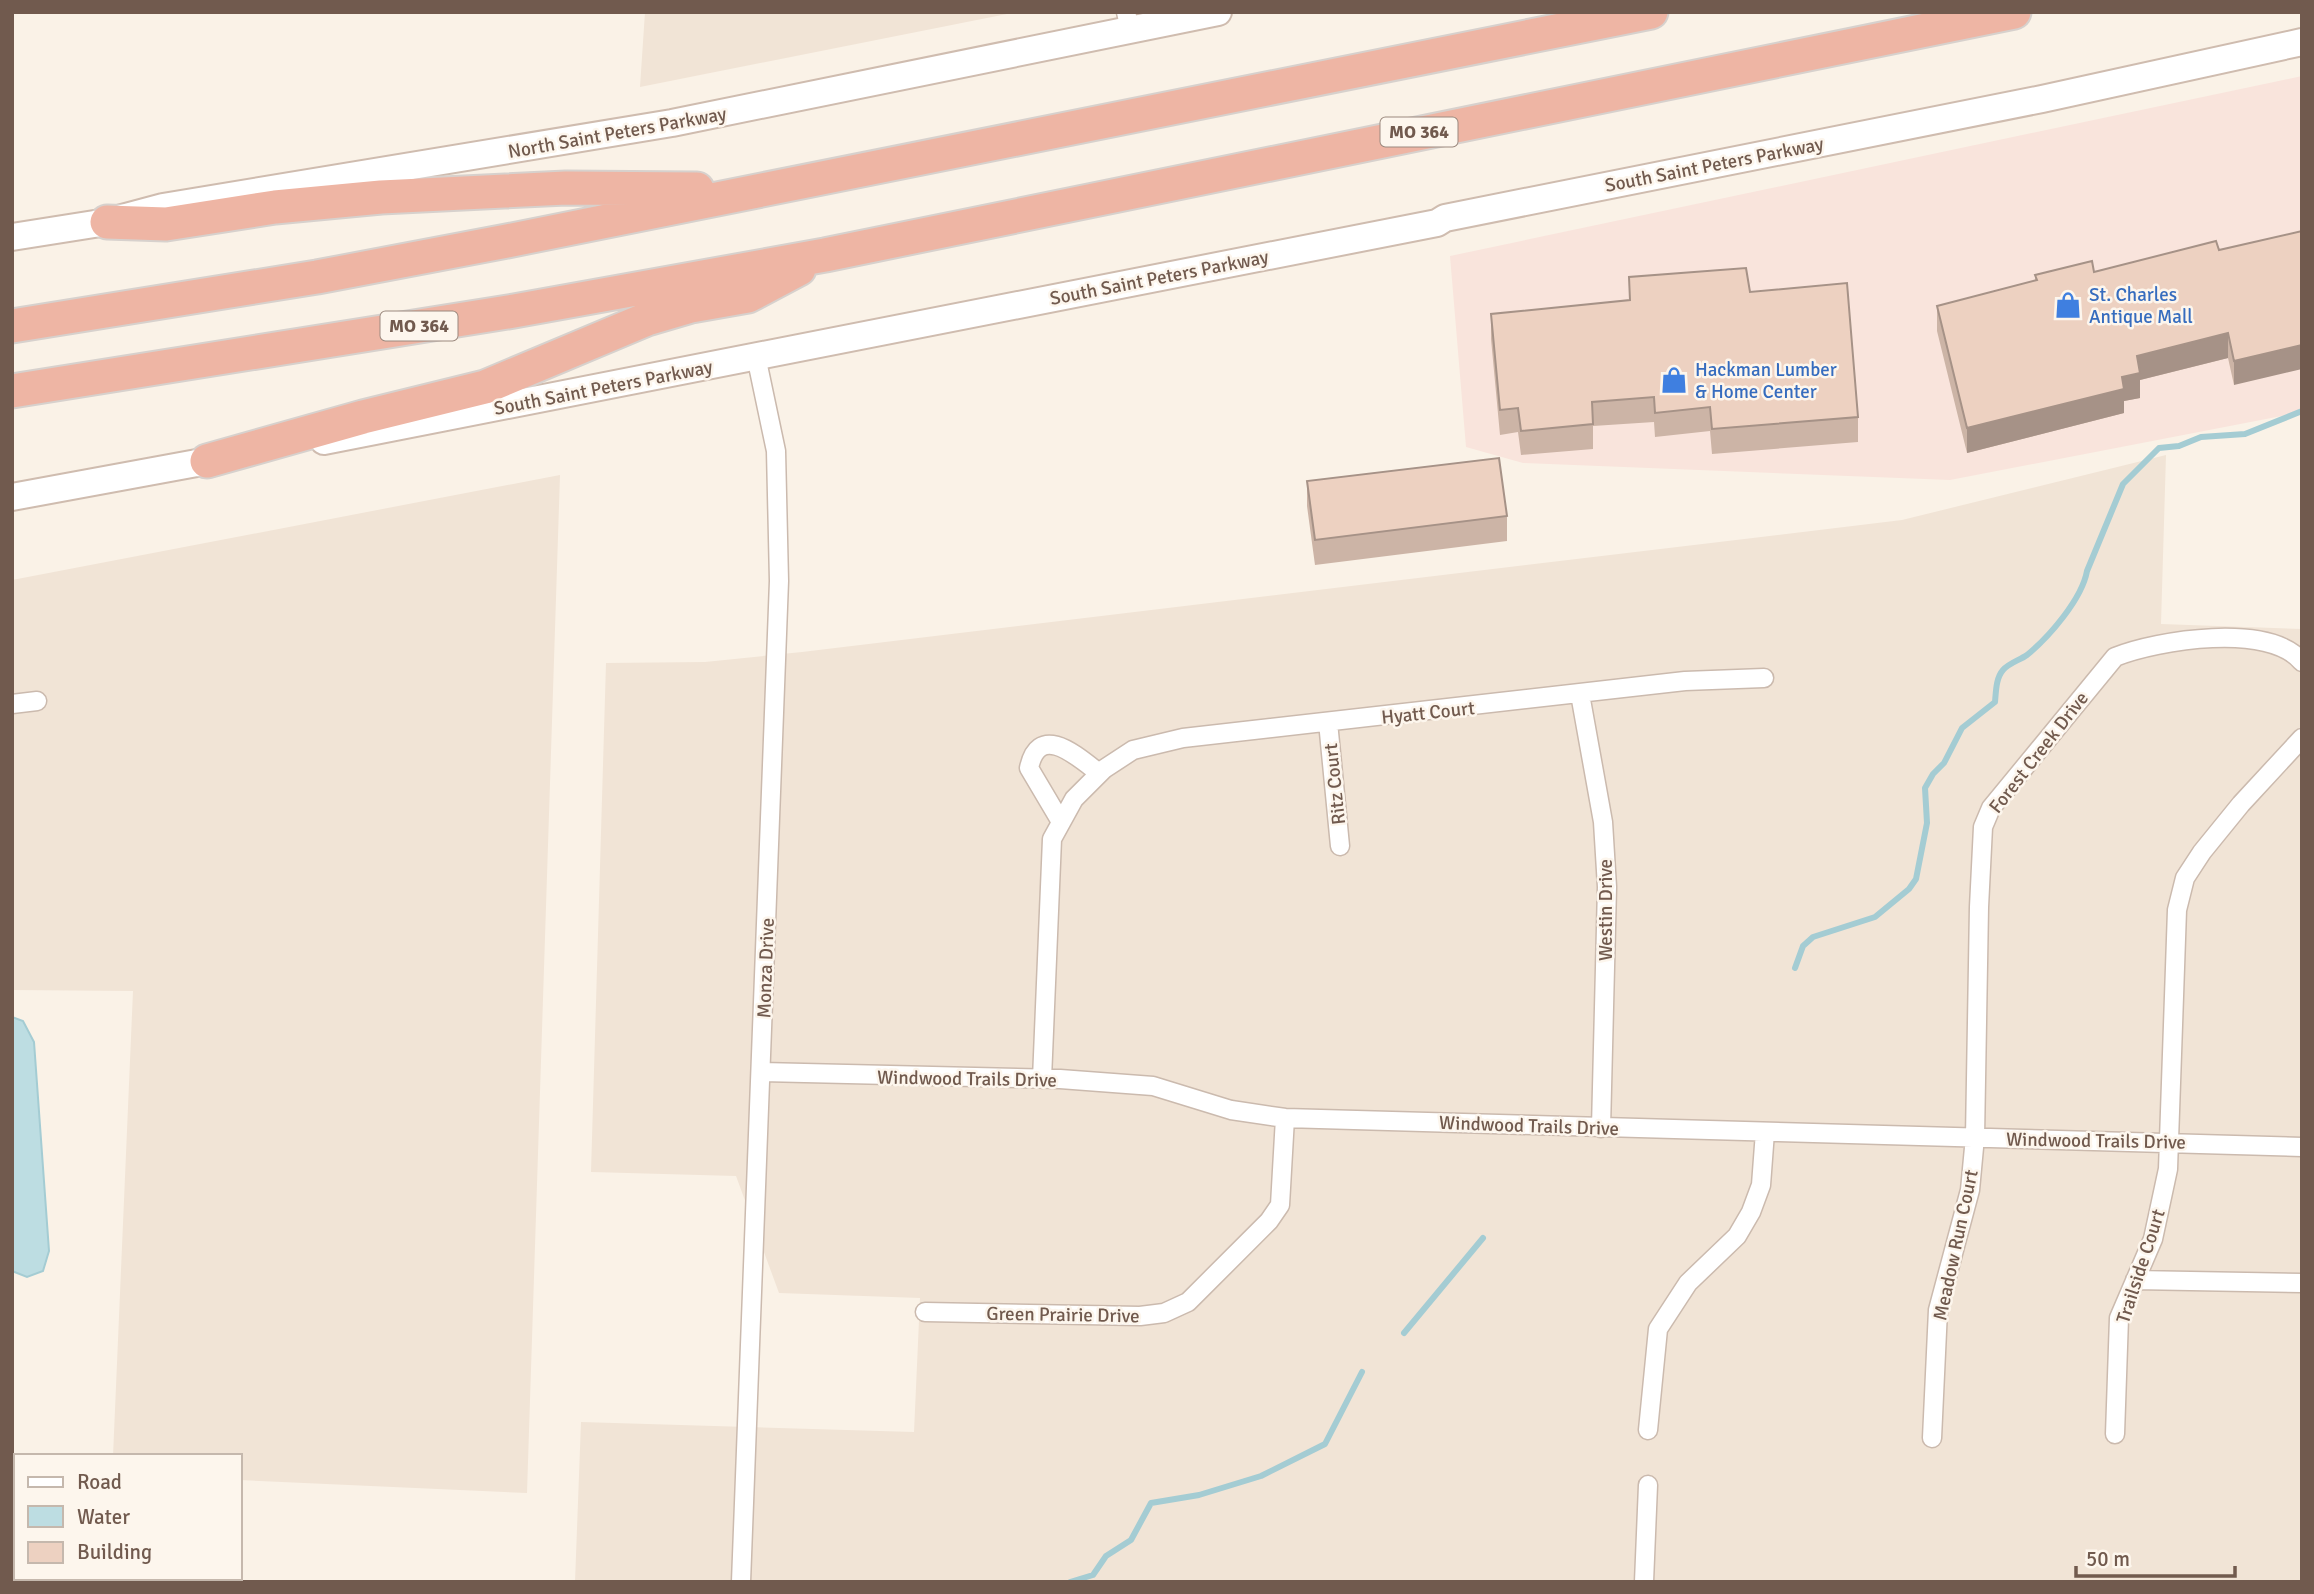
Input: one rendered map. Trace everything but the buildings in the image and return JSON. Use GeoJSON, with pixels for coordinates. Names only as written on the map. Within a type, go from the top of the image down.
{"type":"FeatureCollection","features":[{"type":"Feature","properties":{"kind":"highway"},"geometry":{"type":"LineString","coordinates":[[12,326],[317,277],[1651,12]]}},
{"type":"Feature","properties":{"kind":"highway","name":"MO 364"},"geometry":{"type":"LineString","coordinates":[[12,390],[514,311],[825,255],[2014,12]]}},
{"type":"Feature","properties":{"kind":"highway"},"geometry":{"type":"LineString","coordinates":[[107,222],[166,224],[330,201],[566,188],[766,189]]}},
{"type":"Feature","properties":{"kind":"highway"},"geometry":{"type":"LineString","coordinates":[[208,461],[363,417],[485,387],[647,319],[691,306],[748,296],[825,255]]}},
{"type":"Feature","properties":{"kind":"main road","name":"North Saint Peters Parkway"},"geometry":{"type":"LineString","coordinates":[[12,237],[107,222],[163,207],[647,128],[1128,21],[1218,12]]}},
{"type":"Feature","properties":{"kind":"main road","name":"South Saint Peters Parkway"},"geometry":{"type":"LineString","coordinates":[[12,497],[369,434],[1437,223],[1445,218],[2042,99],[2302,42]]}},
{"type":"Feature","properties":{"kind":"street","name":"Monza Drive"},"geometry":{"type":"LineString","coordinates":[[741,1582],[779,580],[776,451],[756,356]]}},
{"type":"Feature","properties":{"kind":"street","name":"Forest Creek Drive"},"geometry":{"type":"LineString","coordinates":[[1975,1137],[1979,907],[1983,827],[1991,808],[2115,657],[2135,649],[2196,639],[2240,640],[2284,646],[2302,662]]}},
{"type":"Feature","properties":{"kind":"street","name":"Hyatt Court"},"geometry":{"type":"LineString","coordinates":[[1042,1079],[1052,839],[1073,799],[1099,773],[1133,750],[1183,738],[1685,681],[1764,678]]}},
{"type":"Feature","properties":{"kind":"street","name":"Westin Drive"},"geometry":{"type":"LineString","coordinates":[[1580,694],[1603,821],[1607,887],[1601,1128]]}},
{"type":"Feature","properties":{"kind":"street"},"geometry":{"type":"LineString","coordinates":[[12,705],[37,701]]}},
{"type":"Feature","properties":{"kind":"street","name":"Ritz Court"},"geometry":{"type":"LineString","coordinates":[[1328,722],[1340,846]]}},
{"type":"Feature","properties":{"kind":"street"},"geometry":{"type":"LineString","coordinates":[[2168,1141],[2177,910],[2185,878],[2241,804],[2302,738]]}},
{"type":"Feature","properties":{"kind":"street"},"geometry":{"type":"LineString","coordinates":[[1061,821],[1029,768],[1034,752],[1044,746],[1058,745],[1099,773]]}},
{"type":"Feature","properties":{"kind":"street","name":"Windwood Trails Drive"},"geometry":{"type":"LineString","coordinates":[[761,1072],[1042,1079],[1153,1086],[1231,1110],[1285,1118],[2168,1141],[2302,1147]]}},
{"type":"Feature","properties":{"kind":"street","name":"Green Prairie Drive"},"geometry":{"type":"LineString","coordinates":[[925,1311],[1140,1316],[1164,1313],[1188,1302],[1269,1222],[1280,1205],[1285,1118]]}},
{"type":"Feature","properties":{"kind":"street"},"geometry":{"type":"LineString","coordinates":[[1648,1430],[1658,1329],[1688,1283],[1737,1236],[1751,1212],[1761,1185],[1765,1132]]}},
{"type":"Feature","properties":{"kind":"street","name":"Meadow Run Court"},"geometry":{"type":"LineString","coordinates":[[1932,1438],[1938,1310],[1970,1190],[1975,1137]]}},
{"type":"Feature","properties":{"kind":"street","name":"Trailside Court"},"geometry":{"type":"LineString","coordinates":[[2115,1434],[2119,1318],[2152,1239],[2168,1169],[2168,1141]]}},
{"type":"Feature","properties":{"kind":"street"},"geometry":{"type":"LineString","coordinates":[[2135,1280],[2302,1283]]}},
{"type":"Feature","properties":{"kind":"street"},"geometry":{"type":"LineString","coordinates":[[1644,1582],[1648,1485]]}},
{"type":"Feature","properties":{"kind":"shaded area"},"geometry":{"type":"Polygon","coordinates":[[[645,12],[1017,12],[640,87],[645,12]]]}},
{"type":"Feature","properties":{"kind":"shaded area"},"geometry":{"type":"Polygon","coordinates":[[[2302,76],[2302,412],[1950,480],[1523,463],[1466,447],[1450,256],[2302,76]]]}},
{"type":"Feature","properties":{"kind":"shaded area"},"geometry":{"type":"Polygon","coordinates":[[[2166,455],[2161,624],[2302,629],[2302,1582],[575,1582],[581,1422],[914,1432],[920,1298],[779,1293],[736,1176],[591,1172],[606,663],[705,662],[802,652],[1902,520],[2166,455]]]}},
{"type":"Feature","properties":{"kind":"shaded area"},"geometry":{"type":"Polygon","coordinates":[[[560,475],[527,1493],[242,1480],[242,1454],[113,1454],[133,991],[12,990],[12,580],[560,475]]]}},
{"type":"Feature","properties":{"kind":"water"},"geometry":{"type":"Polygon","coordinates":[[[12,1017],[23,1021],[34,1042],[49,1251],[43,1271],[27,1277],[12,1271],[12,1017]]]}},
{"type":"Feature","properties":{"kind":"waterway"},"geometry":{"type":"LineString","coordinates":[[1795,968],[1803,946],[1813,937],[1875,917],[1909,889],[1916,879],[1927,823],[1925,788],[1933,774],[1944,763],[1962,728],[1995,702],[1998,681],[2003,670],[2036,647],[2072,605],[2084,582],[2123,484],[2159,448],[2179,446],[2201,437],[2245,434],[2302,411]]}},
{"type":"Feature","properties":{"kind":"waterway"},"geometry":{"type":"LineString","coordinates":[[1404,1333],[1483,1238]]}},
{"type":"Feature","properties":{"kind":"waterway"},"geometry":{"type":"LineString","coordinates":[[1070,1582],[1093,1575],[1106,1556],[1131,1540],[1151,1503],[1199,1495],[1261,1476],[1325,1444],[1362,1372]]}},
{"type":"Feature","properties":{"kind":"place","name":"St. Charles Antique Mall"},"geometry":{"type":"Point","coordinates":[2068,305]}},
{"type":"Feature","properties":{"kind":"place","name":"Hackman Lumber & Home Center"},"geometry":{"type":"Point","coordinates":[1674,380]}}]}
